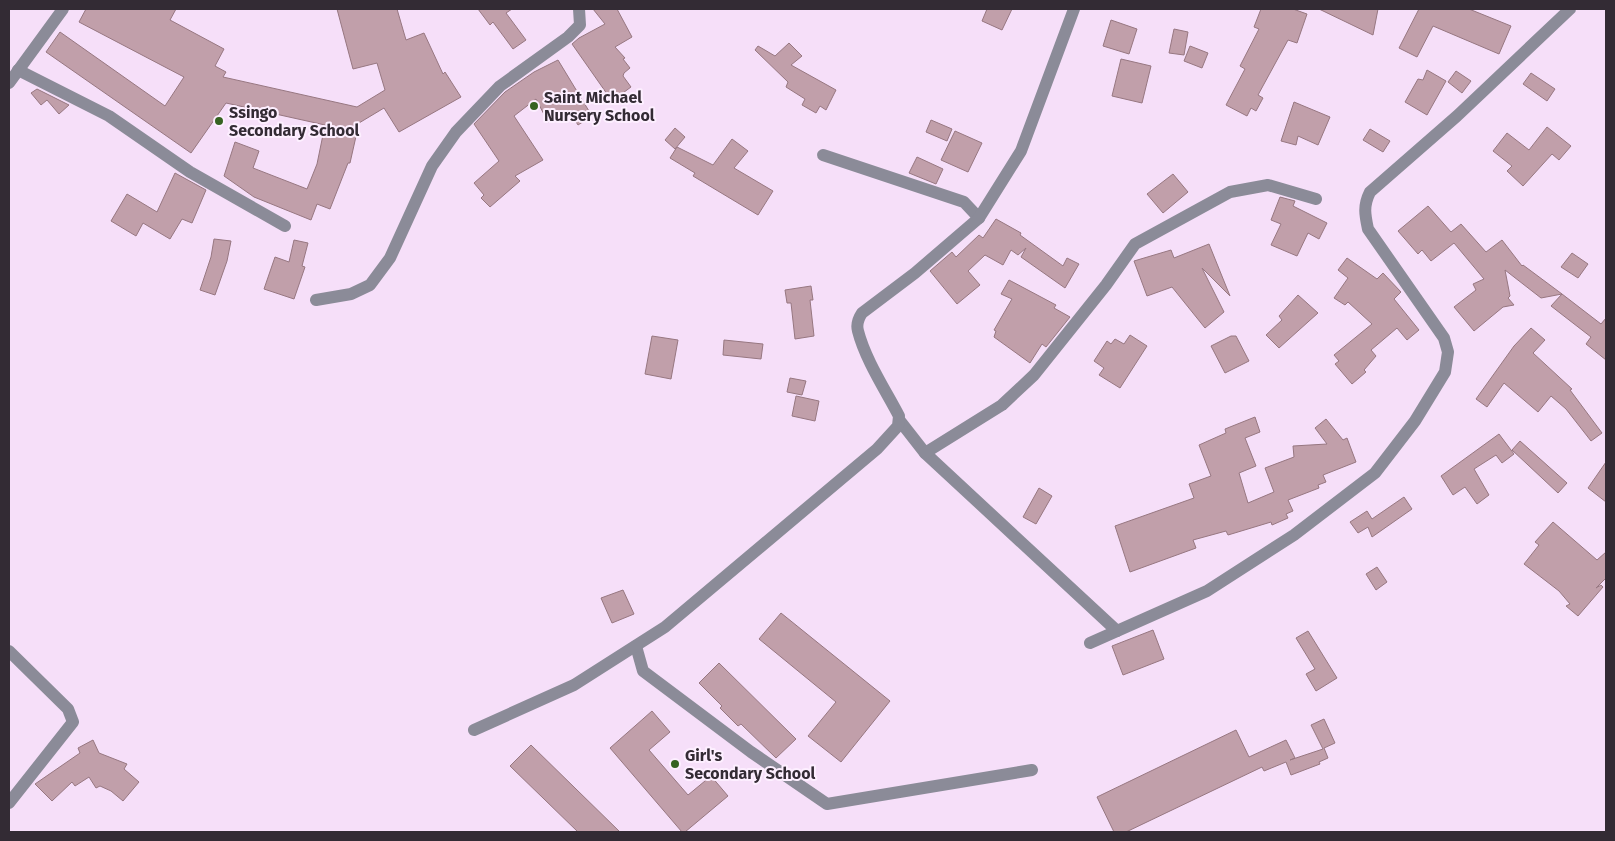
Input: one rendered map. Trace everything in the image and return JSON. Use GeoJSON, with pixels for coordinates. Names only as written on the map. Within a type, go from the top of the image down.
{"type":"FeatureCollection","features":[{"type":"Feature","properties":{"kind":"street"},"geometry":{"type":"LineString","coordinates":[[9,83],[63,9]]}},
{"type":"Feature","properties":{"kind":"street"},"geometry":{"type":"LineString","coordinates":[[316,300],[351,294],[370,285],[390,258],[432,166],[456,132],[500,86],[568,37],[580,25],[579,9]]}},
{"type":"Feature","properties":{"kind":"street"},"geometry":{"type":"LineString","coordinates":[[1074,9],[1021,151],[979,218],[915,273],[862,313],[857,322],[858,331],[867,353],[899,416],[900,422],[925,453],[1117,631]]}},
{"type":"Feature","properties":{"kind":"street"},"geometry":{"type":"LineString","coordinates":[[1090,643],[1207,591],[1294,535],[1375,473],[1415,421],[1445,372],[1448,352],[1444,338],[1368,229],[1364,213],[1365,202],[1370,192],[1457,116],[1570,9]]}},
{"type":"Feature","properties":{"kind":"street"},"geometry":{"type":"LineString","coordinates":[[18,70],[109,116],[190,172],[285,226]]}},
{"type":"Feature","properties":{"kind":"street"},"geometry":{"type":"LineString","coordinates":[[823,155],[964,202],[979,218]]}},
{"type":"Feature","properties":{"kind":"street"},"geometry":{"type":"LineString","coordinates":[[925,453],[1002,405],[1034,375],[1106,285],[1135,244],[1230,192],[1268,185],[1316,199]]}},
{"type":"Feature","properties":{"kind":"street"},"geometry":{"type":"LineString","coordinates":[[474,730],[574,686],[665,627],[877,449],[900,422]]}},
{"type":"Feature","properties":{"kind":"street"},"geometry":{"type":"LineString","coordinates":[[636,646],[643,672],[827,804],[1032,770]]}},
{"type":"Feature","properties":{"kind":"street"},"geometry":{"type":"LineString","coordinates":[[9,651],[68,709],[73,722],[9,803]]}},
{"type":"Feature","properties":{"kind":"building"},"geometry":{"type":"Polygon","coordinates":[[[86,9],[176,9],[170,20],[224,49],[215,66],[226,72],[223,77],[357,107],[385,90],[377,63],[353,69],[337,9],[397,9],[406,40],[424,33],[443,74],[445,72],[461,97],[399,132],[384,108],[359,123],[350,163],[348,163],[330,209],[317,204],[311,220],[254,197],[224,176],[235,142],[259,151],[253,168],[307,189],[317,164],[325,125],[226,103],[191,153],[46,52],[60,32],[165,106],[184,77],[79,22],[86,9]]]}},
{"type":"Feature","properties":{"kind":"building"},"geometry":{"type":"Polygon","coordinates":[[[478,9],[512,9],[506,13],[526,40],[513,49],[493,22],[490,25],[478,9]]]}},
{"type":"Feature","properties":{"kind":"building"},"geometry":{"type":"Polygon","coordinates":[[[593,9],[617,9],[632,37],[615,47],[625,58],[623,59],[630,68],[623,76],[631,87],[612,101],[572,44],[579,38],[605,24],[593,9]]]}},
{"type":"Feature","properties":{"kind":"building"},"geometry":{"type":"Polygon","coordinates":[[[987,9],[1012,9],[1002,30],[982,21],[987,9]]]}},
{"type":"Feature","properties":{"kind":"building"},"geometry":{"type":"Polygon","coordinates":[[[1261,9],[1293,9],[1307,14],[1297,43],[1288,40],[1258,95],[1263,98],[1256,111],[1251,108],[1247,116],[1226,105],[1245,69],[1240,66],[1259,29],[1254,27],[1261,9]]]}},
{"type":"Feature","properties":{"kind":"building"},"geometry":{"type":"Polygon","coordinates":[[[1319,9],[1378,9],[1373,35],[1319,9]]]}},
{"type":"Feature","properties":{"kind":"building"},"geometry":{"type":"Polygon","coordinates":[[[1419,9],[1469,9],[1511,26],[1499,54],[1433,26],[1417,57],[1399,48],[1419,9]]]}},
{"type":"Feature","properties":{"kind":"building"},"geometry":{"type":"Polygon","coordinates":[[[1111,20],[1137,29],[1129,54],[1103,46],[1111,20]]]}},
{"type":"Feature","properties":{"kind":"building"},"geometry":{"type":"Polygon","coordinates":[[[1174,29],[1188,32],[1184,55],[1169,53],[1174,29]]]}},
{"type":"Feature","properties":{"kind":"building"},"geometry":{"type":"Polygon","coordinates":[[[789,43],[802,56],[791,65],[836,90],[826,110],[820,106],[816,113],[802,105],[805,99],[786,87],[788,82],[755,50],[758,46],[775,56],[789,43]]]}},
{"type":"Feature","properties":{"kind":"building"},"geometry":{"type":"Polygon","coordinates":[[[1190,46],[1208,53],[1202,68],[1184,61],[1190,46]]]}},
{"type":"Feature","properties":{"kind":"building"},"geometry":{"type":"Polygon","coordinates":[[[1121,59],[1151,66],[1142,103],[1112,96],[1121,59]]]}},
{"type":"Feature","properties":{"kind":"building"},"geometry":{"type":"Polygon","coordinates":[[[558,60],[592,116],[578,125],[570,112],[548,122],[536,99],[514,116],[543,160],[515,176],[520,181],[490,207],[481,198],[484,195],[474,183],[499,161],[474,124],[505,92],[534,72],[558,60]]]}},
{"type":"Feature","properties":{"kind":"building"},"geometry":{"type":"Polygon","coordinates":[[[1427,70],[1446,81],[1427,115],[1405,102],[1418,79],[1423,80],[1427,70]]]}},
{"type":"Feature","properties":{"kind":"building"},"geometry":{"type":"Polygon","coordinates":[[[1456,71],[1471,81],[1462,93],[1448,82],[1456,71]]]}},
{"type":"Feature","properties":{"kind":"building"},"geometry":{"type":"Polygon","coordinates":[[[1531,73],[1555,89],[1547,101],[1523,84],[1531,73]]]}},
{"type":"Feature","properties":{"kind":"building"},"geometry":{"type":"Polygon","coordinates":[[[37,89],[69,105],[59,114],[47,100],[41,105],[31,93],[37,89]]]}},
{"type":"Feature","properties":{"kind":"building"},"geometry":{"type":"Polygon","coordinates":[[[1294,102],[1330,117],[1318,145],[1298,136],[1296,145],[1281,141],[1294,102]]]}},
{"type":"Feature","properties":{"kind":"building"},"geometry":{"type":"Polygon","coordinates":[[[931,120],[952,129],[947,141],[926,132],[931,120]]]}},
{"type":"Feature","properties":{"kind":"building"},"geometry":{"type":"Polygon","coordinates":[[[1547,127],[1571,146],[1559,160],[1552,154],[1523,186],[1507,171],[1512,166],[1493,151],[1507,133],[1529,150],[1547,127]]]}},
{"type":"Feature","properties":{"kind":"building"},"geometry":{"type":"Polygon","coordinates":[[[675,128],[685,137],[675,149],[665,140],[675,128]]]}},
{"type":"Feature","properties":{"kind":"building"},"geometry":{"type":"Polygon","coordinates":[[[1370,129],[1390,141],[1383,152],[1363,140],[1370,129]]]}},
{"type":"Feature","properties":{"kind":"building"},"geometry":{"type":"Polygon","coordinates":[[[955,131],[982,143],[968,172],[941,160],[955,131]]]}},
{"type":"Feature","properties":{"kind":"building"},"geometry":{"type":"Polygon","coordinates":[[[732,139],[748,151],[734,168],[773,191],[758,215],[693,176],[695,173],[670,158],[677,147],[713,165],[732,139]]]}},
{"type":"Feature","properties":{"kind":"building"},"geometry":{"type":"Polygon","coordinates":[[[917,157],[943,169],[936,184],[909,173],[917,157]]]}},
{"type":"Feature","properties":{"kind":"building"},"geometry":{"type":"Polygon","coordinates":[[[175,173],[206,190],[192,223],[182,219],[170,239],[143,223],[136,236],[111,221],[127,194],[157,212],[175,173]]]}},
{"type":"Feature","properties":{"kind":"building"},"geometry":{"type":"Polygon","coordinates":[[[1173,174],[1188,192],[1163,213],[1147,194],[1173,174]]]}},
{"type":"Feature","properties":{"kind":"building"},"geometry":{"type":"Polygon","coordinates":[[[1280,197],[1295,201],[1293,206],[1327,223],[1319,239],[1308,233],[1297,256],[1271,245],[1281,224],[1271,220],[1280,197]]]}},
{"type":"Feature","properties":{"kind":"building"},"geometry":{"type":"Polygon","coordinates":[[[1428,206],[1451,232],[1461,224],[1486,252],[1502,240],[1522,266],[1562,294],[1541,298],[1505,270],[1510,296],[1508,298],[1514,305],[1503,307],[1474,331],[1454,307],[1476,290],[1473,284],[1484,279],[1454,243],[1431,261],[1422,250],[1418,254],[1398,231],[1428,206]]]}},
{"type":"Feature","properties":{"kind":"building"},"geometry":{"type":"Polygon","coordinates":[[[996,219],[1021,233],[1020,235],[1063,266],[1067,258],[1079,264],[1065,288],[1021,257],[1026,248],[1018,255],[1011,250],[1003,265],[985,255],[968,271],[980,285],[957,304],[930,271],[952,252],[956,257],[979,235],[983,238],[996,219]]]}},
{"type":"Feature","properties":{"kind":"building"},"geometry":{"type":"Polygon","coordinates":[[[214,239],[231,241],[227,261],[215,295],[200,290],[211,257],[214,239]]]}},
{"type":"Feature","properties":{"kind":"building"},"geometry":{"type":"Polygon","coordinates":[[[294,240],[308,243],[302,266],[305,267],[294,299],[264,289],[275,257],[289,262],[294,240]]]}},
{"type":"Feature","properties":{"kind":"building"},"geometry":{"type":"Polygon","coordinates":[[[1209,244],[1230,296],[1202,268],[1224,312],[1205,328],[1172,287],[1147,296],[1134,261],[1171,250],[1174,258],[1209,244]]]}},
{"type":"Feature","properties":{"kind":"building"},"geometry":{"type":"Polygon","coordinates":[[[1572,253],[1588,264],[1578,278],[1561,267],[1572,253]]]}},
{"type":"Feature","properties":{"kind":"building"},"geometry":{"type":"Polygon","coordinates":[[[1347,258],[1377,279],[1383,273],[1401,292],[1394,299],[1419,330],[1407,340],[1397,328],[1371,350],[1376,356],[1364,370],[1366,372],[1352,384],[1335,364],[1339,361],[1334,355],[1372,324],[1348,302],[1345,305],[1334,298],[1348,278],[1338,270],[1347,258]]]}},
{"type":"Feature","properties":{"kind":"building"},"geometry":{"type":"Polygon","coordinates":[[[1009,280],[1056,305],[1054,308],[1070,317],[1046,347],[1042,344],[1030,363],[994,337],[996,331],[994,330],[1012,299],[1001,294],[1009,280]]]}},
{"type":"Feature","properties":{"kind":"building"},"geometry":{"type":"Polygon","coordinates":[[[811,286],[813,300],[810,300],[814,336],[795,339],[791,303],[787,303],[785,290],[811,286]]]}},
{"type":"Feature","properties":{"kind":"building"},"geometry":{"type":"Polygon","coordinates":[[[1562,294],[1601,324],[1606,318],[1606,360],[1586,344],[1591,337],[1551,306],[1562,294]]]}},
{"type":"Feature","properties":{"kind":"building"},"geometry":{"type":"Polygon","coordinates":[[[1298,295],[1318,313],[1279,348],[1266,335],[1282,320],[1279,316],[1298,295]]]}},
{"type":"Feature","properties":{"kind":"building"},"geometry":{"type":"Polygon","coordinates":[[[1531,328],[1545,340],[1533,353],[1572,389],[1570,390],[1602,433],[1591,441],[1566,409],[1551,396],[1538,412],[1504,383],[1487,407],[1476,399],[1514,346],[1531,328]]]}},
{"type":"Feature","properties":{"kind":"building"},"geometry":{"type":"Polygon","coordinates":[[[1130,335],[1147,346],[1120,388],[1099,375],[1104,368],[1094,361],[1107,341],[1111,344],[1115,339],[1124,344],[1130,335]]]}},
{"type":"Feature","properties":{"kind":"building"},"geometry":{"type":"Polygon","coordinates":[[[652,336],[678,340],[671,379],[645,374],[652,336]]]}},
{"type":"Feature","properties":{"kind":"building"},"geometry":{"type":"Polygon","coordinates":[[[1231,336],[1236,336],[1249,361],[1225,373],[1211,346],[1231,336]]]}},
{"type":"Feature","properties":{"kind":"building"},"geometry":{"type":"Polygon","coordinates":[[[724,340],[763,344],[761,359],[723,355],[724,340]]]}},
{"type":"Feature","properties":{"kind":"building"},"geometry":{"type":"Polygon","coordinates":[[[790,378],[806,381],[802,395],[787,392],[790,378]]]}},
{"type":"Feature","properties":{"kind":"building"},"geometry":{"type":"Polygon","coordinates":[[[796,396],[819,401],[815,421],[792,416],[796,396]]]}},
{"type":"Feature","properties":{"kind":"building"},"geometry":{"type":"Polygon","coordinates":[[[1255,417],[1260,432],[1245,438],[1256,466],[1239,473],[1248,503],[1274,492],[1265,468],[1294,457],[1293,446],[1327,444],[1315,428],[1326,419],[1343,440],[1347,438],[1356,462],[1323,475],[1326,482],[1318,485],[1319,488],[1288,500],[1293,511],[1286,514],[1288,518],[1272,525],[1271,522],[1228,535],[1226,531],[1193,540],[1196,548],[1130,572],[1115,526],[1194,498],[1189,484],[1211,476],[1199,445],[1226,433],[1225,429],[1255,417]]]}},
{"type":"Feature","properties":{"kind":"building"},"geometry":{"type":"Polygon","coordinates":[[[1499,434],[1514,454],[1502,463],[1496,455],[1474,469],[1489,495],[1477,504],[1465,487],[1453,495],[1441,476],[1499,434]]]}},
{"type":"Feature","properties":{"kind":"building"},"geometry":{"type":"Polygon","coordinates":[[[1520,441],[1567,483],[1558,493],[1512,450],[1520,441]]]}},
{"type":"Feature","properties":{"kind":"building"},"geometry":{"type":"Polygon","coordinates":[[[1606,462],[1606,502],[1588,488],[1606,462]]]}},
{"type":"Feature","properties":{"kind":"building"},"geometry":{"type":"Polygon","coordinates":[[[1039,488],[1052,496],[1036,524],[1023,517],[1039,488]]]}},
{"type":"Feature","properties":{"kind":"building"},"geometry":{"type":"Polygon","coordinates":[[[1404,497],[1412,509],[1372,537],[1368,527],[1358,533],[1350,522],[1367,511],[1372,519],[1404,497]]]}},
{"type":"Feature","properties":{"kind":"building"},"geometry":{"type":"Polygon","coordinates":[[[1553,522],[1597,560],[1606,552],[1606,578],[1596,588],[1601,585],[1603,587],[1578,616],[1566,606],[1570,604],[1559,591],[1524,564],[1539,545],[1535,542],[1553,522]]]}},
{"type":"Feature","properties":{"kind":"building"},"geometry":{"type":"Polygon","coordinates":[[[1377,567],[1387,582],[1376,590],[1366,574],[1377,567]]]}},
{"type":"Feature","properties":{"kind":"building"},"geometry":{"type":"Polygon","coordinates":[[[623,590],[634,614],[612,623],[601,598],[623,590]]]}},
{"type":"Feature","properties":{"kind":"building"},"geometry":{"type":"Polygon","coordinates":[[[781,613],[890,701],[841,762],[808,736],[836,702],[759,639],[781,613]]]}},
{"type":"Feature","properties":{"kind":"building"},"geometry":{"type":"Polygon","coordinates":[[[1153,630],[1164,659],[1123,675],[1112,646],[1153,630]]]}},
{"type":"Feature","properties":{"kind":"building"},"geometry":{"type":"Polygon","coordinates":[[[1308,631],[1337,678],[1316,691],[1306,674],[1315,669],[1296,638],[1308,631]]]}},
{"type":"Feature","properties":{"kind":"building"},"geometry":{"type":"Polygon","coordinates":[[[719,663],[796,739],[776,758],[741,724],[738,726],[720,708],[722,706],[699,683],[719,663]]]}},
{"type":"Feature","properties":{"kind":"building"},"geometry":{"type":"Polygon","coordinates":[[[652,711],[670,732],[649,750],[688,795],[711,776],[728,796],[685,832],[682,832],[610,748],[652,711]]]}},
{"type":"Feature","properties":{"kind":"building"},"geometry":{"type":"Polygon","coordinates":[[[1324,719],[1335,743],[1324,748],[1328,758],[1319,762],[1320,764],[1291,775],[1286,762],[1264,771],[1262,767],[1126,832],[1114,832],[1097,797],[1236,730],[1249,757],[1286,740],[1295,758],[1290,760],[1323,749],[1311,725],[1324,719]]]}},
{"type":"Feature","properties":{"kind":"building"},"geometry":{"type":"Polygon","coordinates":[[[93,740],[99,753],[127,764],[124,769],[139,782],[123,801],[111,791],[100,786],[96,788],[89,777],[75,786],[72,782],[52,801],[35,784],[80,753],[78,748],[93,740]]]}},
{"type":"Feature","properties":{"kind":"building"},"geometry":{"type":"Polygon","coordinates":[[[531,745],[620,832],[578,832],[510,766],[531,745]]]}},
{"type":"Feature","properties":{"kind":"place","name":"Saint Michael Nursery School"},"geometry":{"type":"Point","coordinates":[534,106]}},
{"type":"Feature","properties":{"kind":"place","name":"Ssingo Secondary School"},"geometry":{"type":"Point","coordinates":[219,121]}},
{"type":"Feature","properties":{"kind":"place","name":"Girl's Secondary School"},"geometry":{"type":"Point","coordinates":[675,764]}}]}
